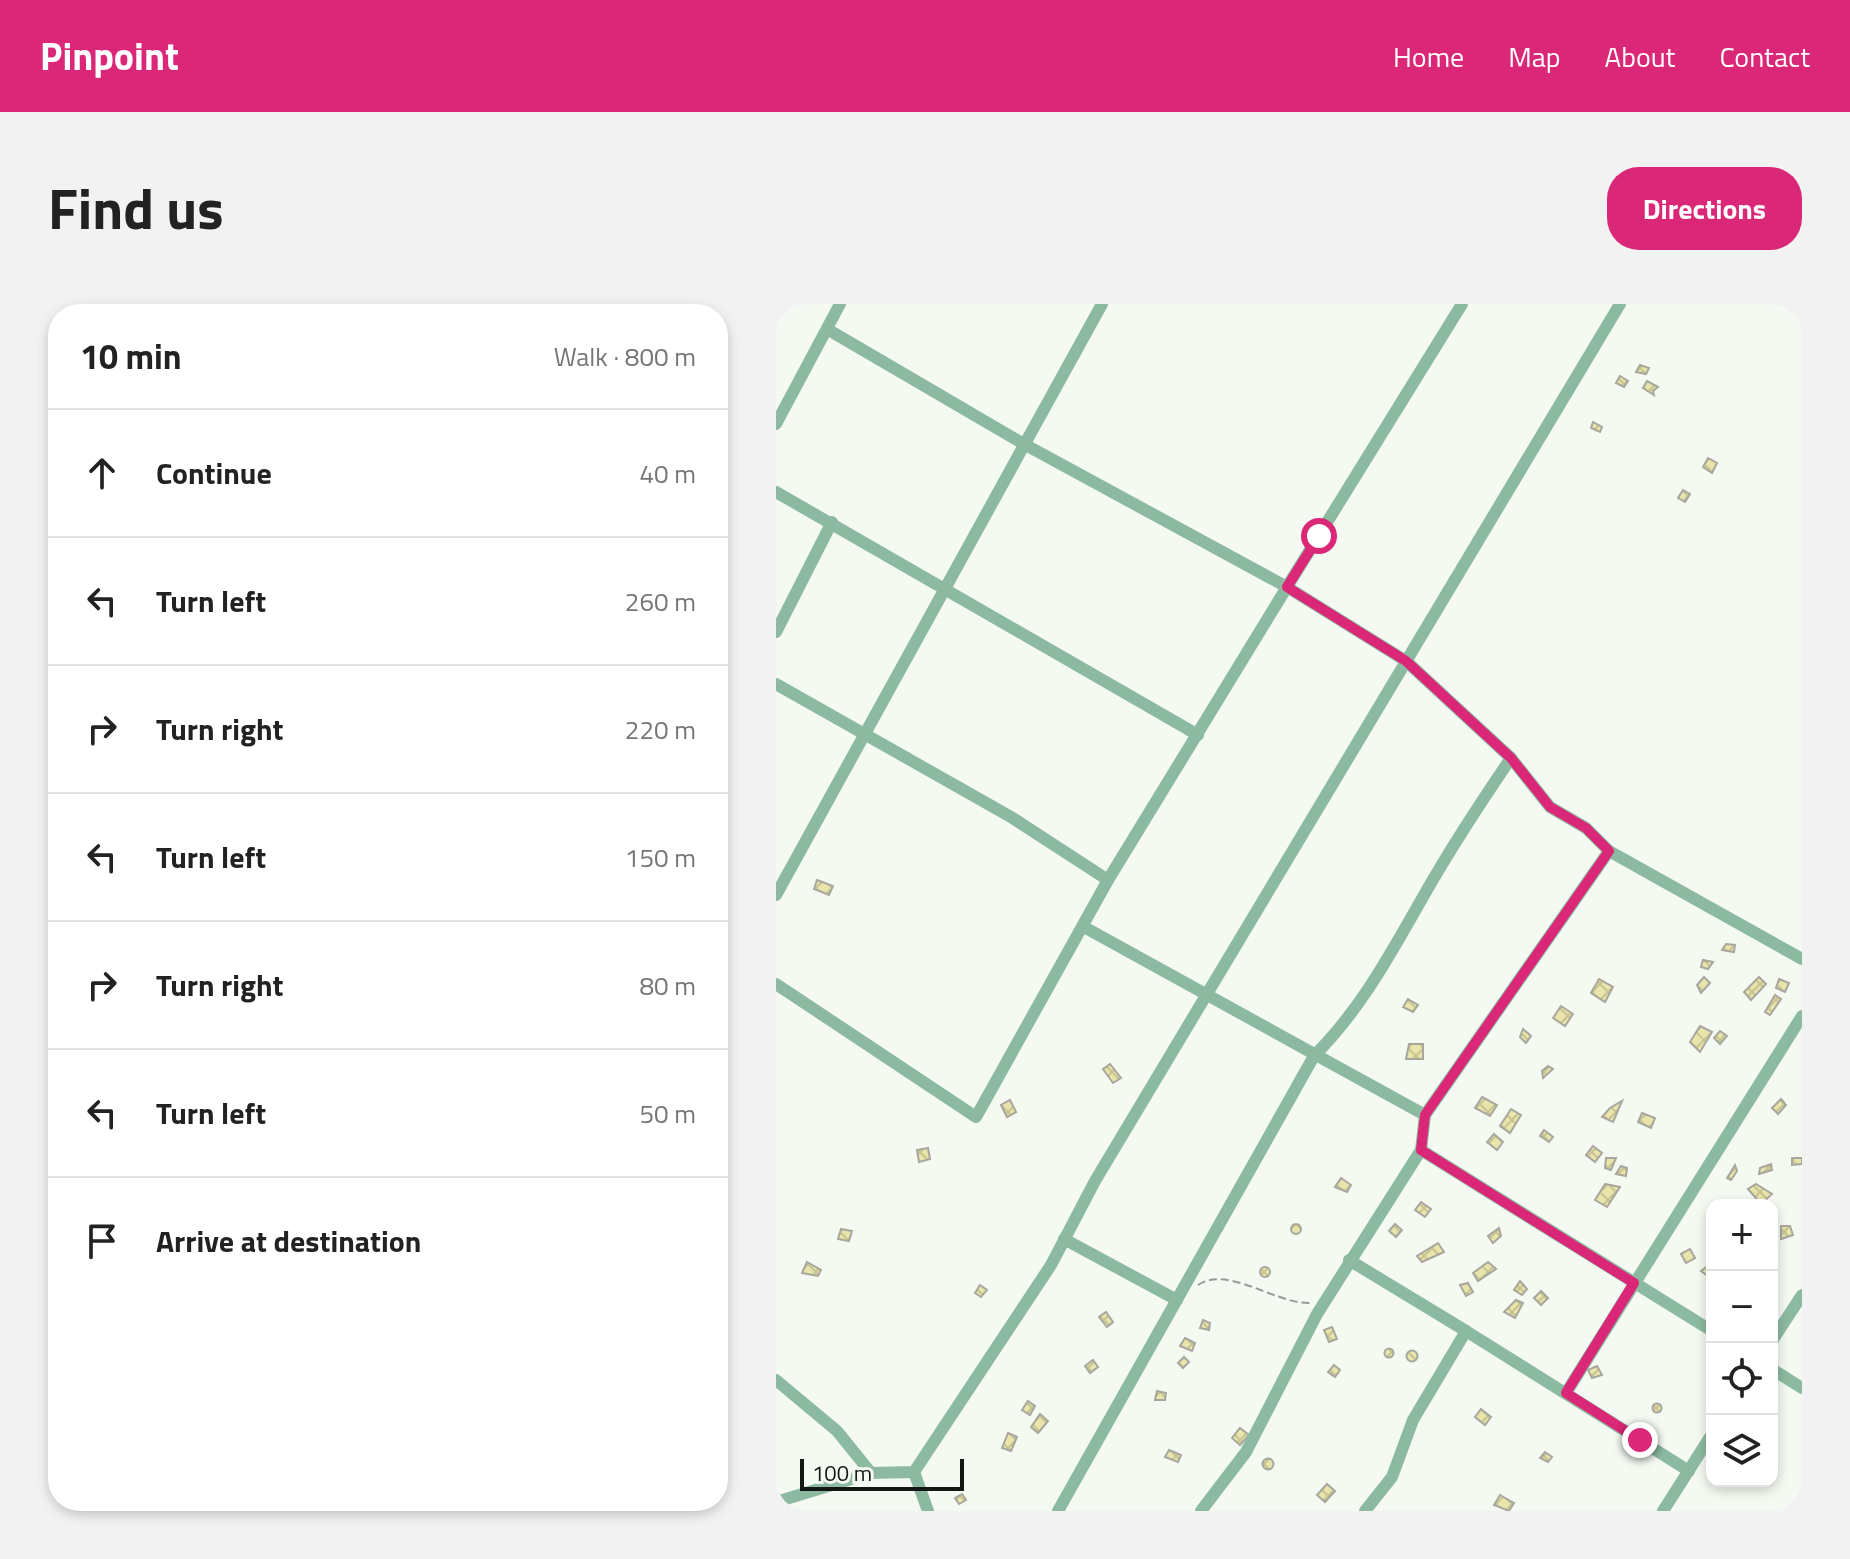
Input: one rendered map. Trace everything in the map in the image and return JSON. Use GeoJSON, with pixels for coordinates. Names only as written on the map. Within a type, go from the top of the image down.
{"type":"FeatureCollection","features":[{"type":"Feature","properties":{"kind":"street"},"geometry":{"type":"LineString","coordinates":[[776,424],[840,304]]}},
{"type":"Feature","properties":{"kind":"street"},"geometry":{"type":"LineString","coordinates":[[776,895],[1022,443],[1102,304]]}},
{"type":"Feature","properties":{"kind":"street"},"geometry":{"type":"LineString","coordinates":[[776,984],[976,1117],[1108,880],[1462,304]]}},
{"type":"Feature","properties":{"kind":"street"},"geometry":{"type":"LineString","coordinates":[[914,1472],[1064,1239],[1208,992],[1620,304]]}},
{"type":"Feature","properties":{"kind":"street"},"geometry":{"type":"LineString","coordinates":[[827,329],[1022,443],[1287,587],[1406,661],[1511,758],[1550,807],[1586,828],[1609,851],[1802,959]]}},
{"type":"Feature","properties":{"kind":"street"},"geometry":{"type":"LineString","coordinates":[[776,492],[1198,735]]}},
{"type":"Feature","properties":{"kind":"street"},"geometry":{"type":"LineString","coordinates":[[776,632],[832,522]]}},
{"type":"Feature","properties":{"kind":"street"},"geometry":{"type":"LineString","coordinates":[[776,684],[1011,817],[1108,880]]}},
{"type":"Feature","properties":{"kind":"street"},"geometry":{"type":"LineString","coordinates":[[1058,1511],[1314,1056],[1346,1024],[1384,967],[1459,834],[1511,758]]}},
{"type":"Feature","properties":{"kind":"street"},"geometry":{"type":"LineString","coordinates":[[1201,1511],[1246,1452],[1323,1303],[1421,1150],[1425,1115],[1609,851]]}},
{"type":"Feature","properties":{"kind":"street"},"geometry":{"type":"LineString","coordinates":[[1084,927],[1208,992],[1314,1056],[1425,1115]]}},
{"type":"Feature","properties":{"kind":"street"},"geometry":{"type":"LineString","coordinates":[[1566,1393],[1802,1016]]}},
{"type":"Feature","properties":{"kind":"street"},"geometry":{"type":"LineString","coordinates":[[1421,1150],[1706,1327]]}},
{"type":"Feature","properties":{"kind":"street"},"geometry":{"type":"LineString","coordinates":[[1064,1239],[1177,1300]]}},
{"type":"Feature","properties":{"kind":"street"},"geometry":{"type":"LineString","coordinates":[[1349,1260],[1689,1471]]}},
{"type":"Feature","properties":{"kind":"street"},"geometry":{"type":"LineString","coordinates":[[1778,1332],[1802,1295]]}},
{"type":"Feature","properties":{"kind":"street"},"geometry":{"type":"LineString","coordinates":[[1365,1511],[1392,1477],[1413,1420],[1466,1331]]}},
{"type":"Feature","properties":{"kind":"street"},"geometry":{"type":"LineString","coordinates":[[1778,1373],[1802,1388]]}},
{"type":"Feature","properties":{"kind":"street"},"geometry":{"type":"LineString","coordinates":[[776,1380],[837,1431],[871,1473]]}},
{"type":"Feature","properties":{"kind":"street"},"geometry":{"type":"LineString","coordinates":[[1663,1511],[1706,1444]]}},
{"type":"Feature","properties":{"kind":"street"},"geometry":{"type":"LineString","coordinates":[[776,1502],[871,1473],[914,1472]]}},
{"type":"Feature","properties":{"kind":"street"},"geometry":{"type":"LineString","coordinates":[[914,1472],[928,1511]]}},
{"type":"Feature","properties":{"kind":"path"},"geometry":{"type":"LineString","coordinates":[[1195,1288],[1204,1282],[1228,1278],[1292,1303],[1323,1303]]}},
{"type":"Feature","properties":{"kind":"building"},"geometry":{"type":"Polygon","coordinates":[[[1640,365],[1649,368],[1646,374],[1636,372],[1640,365]]]}},
{"type":"Feature","properties":{"kind":"building"},"geometry":{"type":"Polygon","coordinates":[[[1620,376],[1628,381],[1624,387],[1616,383],[1620,376]]]}},
{"type":"Feature","properties":{"kind":"building"},"geometry":{"type":"Polygon","coordinates":[[[1647,381],[1658,387],[1653,391],[1654,395],[1643,388],[1647,381]]]}},
{"type":"Feature","properties":{"kind":"building"},"geometry":{"type":"Polygon","coordinates":[[[1593,422],[1602,427],[1600,432],[1591,428],[1593,422]]]}},
{"type":"Feature","properties":{"kind":"building"},"geometry":{"type":"Polygon","coordinates":[[[1708,458],[1717,463],[1712,473],[1703,467],[1708,458]]]}},
{"type":"Feature","properties":{"kind":"building"},"geometry":{"type":"Polygon","coordinates":[[[1683,490],[1690,494],[1685,502],[1678,498],[1683,490]]]}},
{"type":"Feature","properties":{"kind":"building"},"geometry":{"type":"Polygon","coordinates":[[[817,880],[833,886],[829,895],[814,889],[817,880]]]}},
{"type":"Feature","properties":{"kind":"building"},"geometry":{"type":"Polygon","coordinates":[[[1726,944],[1735,945],[1734,952],[1722,950],[1726,944]]]}},
{"type":"Feature","properties":{"kind":"building"},"geometry":{"type":"Polygon","coordinates":[[[1703,960],[1713,962],[1708,969],[1701,967],[1703,960]]]}},
{"type":"Feature","properties":{"kind":"building"},"geometry":{"type":"Polygon","coordinates":[[[1704,977],[1710,983],[1701,993],[1697,985],[1704,977]]]}},
{"type":"Feature","properties":{"kind":"building"},"geometry":{"type":"Polygon","coordinates":[[[1759,977],[1766,984],[1751,1000],[1744,992],[1759,977]]]}},
{"type":"Feature","properties":{"kind":"building"},"geometry":{"type":"Polygon","coordinates":[[[1599,979],[1613,987],[1605,1002],[1591,993],[1599,979]]]}},
{"type":"Feature","properties":{"kind":"building"},"geometry":{"type":"Polygon","coordinates":[[[1779,979],[1789,983],[1785,992],[1776,988],[1779,979]]]}},
{"type":"Feature","properties":{"kind":"building"},"geometry":{"type":"Polygon","coordinates":[[[1775,995],[1781,999],[1770,1015],[1765,1012],[1775,995]]]}},
{"type":"Feature","properties":{"kind":"building"},"geometry":{"type":"Polygon","coordinates":[[[1408,999],[1418,1005],[1413,1012],[1403,1007],[1408,999]]]}},
{"type":"Feature","properties":{"kind":"building"},"geometry":{"type":"Polygon","coordinates":[[[1561,1006],[1573,1014],[1565,1026],[1553,1018],[1561,1006]]]}},
{"type":"Feature","properties":{"kind":"building"},"geometry":{"type":"Polygon","coordinates":[[[1700,1026],[1712,1032],[1700,1052],[1690,1042],[1700,1026]]]}},
{"type":"Feature","properties":{"kind":"building"},"geometry":{"type":"Polygon","coordinates":[[[1523,1029],[1531,1036],[1526,1043],[1520,1037],[1523,1029]]]}},
{"type":"Feature","properties":{"kind":"building"},"geometry":{"type":"Polygon","coordinates":[[[1720,1031],[1727,1036],[1720,1044],[1714,1038],[1720,1031]]]}},
{"type":"Feature","properties":{"kind":"building"},"geometry":{"type":"Polygon","coordinates":[[[1409,1044],[1423,1044],[1423,1059],[1406,1059],[1409,1044]]]}},
{"type":"Feature","properties":{"kind":"building"},"geometry":{"type":"Polygon","coordinates":[[[1110,1064],[1121,1078],[1113,1083],[1103,1069],[1110,1064]]]}},
{"type":"Feature","properties":{"kind":"building"},"geometry":{"type":"Polygon","coordinates":[[[1548,1066],[1553,1069],[1543,1078],[1542,1071],[1548,1066]]]}},
{"type":"Feature","properties":{"kind":"building"},"geometry":{"type":"Polygon","coordinates":[[[1482,1097],[1497,1105],[1490,1116],[1475,1108],[1482,1097]]]}},
{"type":"Feature","properties":{"kind":"building"},"geometry":{"type":"Polygon","coordinates":[[[1781,1099],[1786,1105],[1778,1114],[1772,1108],[1781,1099]]]}},
{"type":"Feature","properties":{"kind":"building"},"geometry":{"type":"Polygon","coordinates":[[[1010,1100],[1016,1112],[1007,1117],[1001,1105],[1010,1100]]]}},
{"type":"Feature","properties":{"kind":"building"},"geometry":{"type":"Polygon","coordinates":[[[1622,1101],[1613,1122],[1602,1117],[1610,1108],[1622,1101]]]}},
{"type":"Feature","properties":{"kind":"building"},"geometry":{"type":"Polygon","coordinates":[[[1511,1109],[1521,1115],[1510,1133],[1500,1126],[1511,1109]]]}},
{"type":"Feature","properties":{"kind":"building"},"geometry":{"type":"Polygon","coordinates":[[[1642,1113],[1655,1118],[1651,1128],[1638,1122],[1642,1113]]]}},
{"type":"Feature","properties":{"kind":"building"},"geometry":{"type":"Polygon","coordinates":[[[1544,1130],[1553,1137],[1549,1142],[1540,1136],[1544,1130]]]}},
{"type":"Feature","properties":{"kind":"building"},"geometry":{"type":"Polygon","coordinates":[[[1494,1134],[1503,1142],[1497,1150],[1487,1142],[1494,1134]]]}},
{"type":"Feature","properties":{"kind":"building"},"geometry":{"type":"Polygon","coordinates":[[[1593,1146],[1602,1153],[1595,1162],[1586,1155],[1593,1146]]]}},
{"type":"Feature","properties":{"kind":"building"},"geometry":{"type":"Polygon","coordinates":[[[928,1148],[930,1159],[919,1162],[917,1150],[928,1148]]]}},
{"type":"Feature","properties":{"kind":"building"},"geometry":{"type":"Polygon","coordinates":[[[1606,1158],[1616,1158],[1611,1170],[1605,1168],[1606,1158]]]}},
{"type":"Feature","properties":{"kind":"building"},"geometry":{"type":"Polygon","coordinates":[[[1792,1158],[1802,1158],[1802,1164],[1792,1165],[1792,1158]]]}},
{"type":"Feature","properties":{"kind":"building"},"geometry":{"type":"Polygon","coordinates":[[[1771,1164],[1772,1170],[1759,1174],[1760,1168],[1771,1164]]]}},
{"type":"Feature","properties":{"kind":"building"},"geometry":{"type":"Polygon","coordinates":[[[1735,1165],[1737,1171],[1731,1180],[1727,1178],[1735,1165]]]}},
{"type":"Feature","properties":{"kind":"building"},"geometry":{"type":"Polygon","coordinates":[[[1621,1166],[1627,1168],[1626,1176],[1616,1174],[1621,1166]]]}},
{"type":"Feature","properties":{"kind":"building"},"geometry":{"type":"Polygon","coordinates":[[[1341,1178],[1351,1185],[1347,1192],[1335,1187],[1341,1178]]]}},
{"type":"Feature","properties":{"kind":"building"},"geometry":{"type":"Polygon","coordinates":[[[1605,1184],[1620,1187],[1607,1207],[1595,1200],[1605,1184]]]}},
{"type":"Feature","properties":{"kind":"building"},"geometry":{"type":"Polygon","coordinates":[[[1756,1184],[1772,1194],[1766,1199],[1757,1199],[1748,1189],[1756,1184]]]}},
{"type":"Feature","properties":{"kind":"building"},"geometry":{"type":"Polygon","coordinates":[[[1421,1202],[1431,1209],[1425,1217],[1415,1210],[1421,1202]]]}},
{"type":"Feature","properties":{"kind":"building"},"geometry":{"type":"Polygon","coordinates":[[[1296,1224],[1301,1229],[1296,1234],[1291,1229],[1296,1224]]]}},
{"type":"Feature","properties":{"kind":"building"},"geometry":{"type":"Polygon","coordinates":[[[1395,1224],[1402,1230],[1396,1237],[1389,1231],[1395,1224]]]}},
{"type":"Feature","properties":{"kind":"building"},"geometry":{"type":"Polygon","coordinates":[[[1781,1226],[1790,1226],[1793,1235],[1781,1239],[1781,1226]]]}},
{"type":"Feature","properties":{"kind":"building"},"geometry":{"type":"Polygon","coordinates":[[[1499,1228],[1501,1236],[1493,1243],[1488,1236],[1499,1228]]]}},
{"type":"Feature","properties":{"kind":"building"},"geometry":{"type":"Polygon","coordinates":[[[841,1229],[852,1231],[849,1241],[838,1239],[841,1229]]]}},
{"type":"Feature","properties":{"kind":"building"},"geometry":{"type":"Polygon","coordinates":[[[1438,1243],[1444,1252],[1422,1262],[1417,1256],[1438,1243]]]}},
{"type":"Feature","properties":{"kind":"building"},"geometry":{"type":"Polygon","coordinates":[[[1690,1249],[1695,1258],[1686,1263],[1681,1254],[1690,1249]]]}},
{"type":"Feature","properties":{"kind":"building"},"geometry":{"type":"Polygon","coordinates":[[[807,1262],[821,1270],[818,1276],[802,1273],[807,1262]]]}},
{"type":"Feature","properties":{"kind":"building"},"geometry":{"type":"Polygon","coordinates":[[[1488,1262],[1496,1269],[1478,1281],[1473,1273],[1488,1262]]]}},
{"type":"Feature","properties":{"kind":"building"},"geometry":{"type":"Polygon","coordinates":[[[1265,1267],[1270,1272],[1265,1277],[1260,1272],[1265,1267]]]}},
{"type":"Feature","properties":{"kind":"building"},"geometry":{"type":"Polygon","coordinates":[[[1520,1281],[1527,1289],[1522,1295],[1514,1290],[1520,1281]]]}},
{"type":"Feature","properties":{"kind":"building"},"geometry":{"type":"Polygon","coordinates":[[[1468,1283],[1473,1292],[1466,1296],[1460,1285],[1468,1283]]]}},
{"type":"Feature","properties":{"kind":"building"},"geometry":{"type":"Polygon","coordinates":[[[980,1285],[987,1290],[981,1297],[975,1293],[980,1285]]]}},
{"type":"Feature","properties":{"kind":"building"},"geometry":{"type":"Polygon","coordinates":[[[1541,1291],[1548,1298],[1541,1305],[1534,1298],[1541,1291]]]}},
{"type":"Feature","properties":{"kind":"building"},"geometry":{"type":"Polygon","coordinates":[[[1516,1300],[1523,1303],[1515,1318],[1504,1312],[1516,1300]]]}},
{"type":"Feature","properties":{"kind":"building"},"geometry":{"type":"Polygon","coordinates":[[[1106,1312],[1113,1322],[1107,1327],[1099,1317],[1106,1312]]]}},
{"type":"Feature","properties":{"kind":"building"},"geometry":{"type":"Polygon","coordinates":[[[1203,1320],[1210,1323],[1209,1330],[1200,1328],[1203,1320]]]}},
{"type":"Feature","properties":{"kind":"building"},"geometry":{"type":"Polygon","coordinates":[[[1332,1327],[1337,1339],[1329,1342],[1324,1330],[1332,1327]]]}},
{"type":"Feature","properties":{"kind":"building"},"geometry":{"type":"Polygon","coordinates":[[[1185,1338],[1195,1343],[1192,1351],[1180,1346],[1185,1338]]]}},
{"type":"Feature","properties":{"kind":"building"},"geometry":{"type":"Polygon","coordinates":[[[1389,1349],[1393,1353],[1389,1357],[1385,1353],[1389,1349]]]}},
{"type":"Feature","properties":{"kind":"building"},"geometry":{"type":"Polygon","coordinates":[[[1412,1351],[1417,1356],[1412,1361],[1407,1356],[1412,1351]]]}},
{"type":"Feature","properties":{"kind":"building"},"geometry":{"type":"Polygon","coordinates":[[[1184,1357],[1189,1362],[1183,1368],[1178,1363],[1184,1357]]]}},
{"type":"Feature","properties":{"kind":"building"},"geometry":{"type":"Polygon","coordinates":[[[1093,1360],[1098,1367],[1090,1373],[1085,1366],[1093,1360]]]}},
{"type":"Feature","properties":{"kind":"building"},"geometry":{"type":"Polygon","coordinates":[[[1334,1365],[1340,1370],[1335,1377],[1328,1372],[1334,1365]]]}},
{"type":"Feature","properties":{"kind":"building"},"geometry":{"type":"Polygon","coordinates":[[[1597,1366],[1602,1375],[1592,1378],[1588,1370],[1597,1366]]]}},
{"type":"Feature","properties":{"kind":"building"},"geometry":{"type":"Polygon","coordinates":[[[1157,1391],[1166,1393],[1165,1400],[1155,1400],[1157,1391]]]}},
{"type":"Feature","properties":{"kind":"building"},"geometry":{"type":"Polygon","coordinates":[[[1028,1401],[1035,1406],[1030,1415],[1022,1410],[1028,1401]]]}},
{"type":"Feature","properties":{"kind":"building"},"geometry":{"type":"Polygon","coordinates":[[[1657,1403],[1662,1408],[1657,1413],[1652,1408],[1657,1403]]]}},
{"type":"Feature","properties":{"kind":"building"},"geometry":{"type":"Polygon","coordinates":[[[1481,1409],[1491,1417],[1485,1425],[1475,1417],[1481,1409]]]}},
{"type":"Feature","properties":{"kind":"building"},"geometry":{"type":"Polygon","coordinates":[[[1040,1414],[1048,1421],[1038,1433],[1031,1427],[1040,1414]]]}},
{"type":"Feature","properties":{"kind":"building"},"geometry":{"type":"Polygon","coordinates":[[[1240,1428],[1249,1435],[1240,1445],[1232,1438],[1240,1428]]]}},
{"type":"Feature","properties":{"kind":"building"},"geometry":{"type":"Polygon","coordinates":[[[1008,1433],[1017,1437],[1011,1451],[1002,1448],[1008,1433]]]}},
{"type":"Feature","properties":{"kind":"building"},"geometry":{"type":"Polygon","coordinates":[[[1169,1450],[1181,1455],[1178,1462],[1165,1457],[1169,1450]]]}},
{"type":"Feature","properties":{"kind":"building"},"geometry":{"type":"Polygon","coordinates":[[[1545,1452],[1552,1457],[1548,1462],[1540,1458],[1545,1452]]]}},
{"type":"Feature","properties":{"kind":"building"},"geometry":{"type":"Polygon","coordinates":[[[1268,1459],[1273,1464],[1268,1469],[1263,1464],[1268,1459]]]}},
{"type":"Feature","properties":{"kind":"building"},"geometry":{"type":"Polygon","coordinates":[[[1327,1484],[1335,1491],[1325,1502],[1317,1495],[1327,1484]]]}},
{"type":"Feature","properties":{"kind":"building"},"geometry":{"type":"Polygon","coordinates":[[[962,1494],[966,1500],[959,1504],[955,1498],[962,1494]]]}},
{"type":"Feature","properties":{"kind":"building"},"geometry":{"type":"Polygon","coordinates":[[[1500,1495],[1514,1503],[1509,1511],[1494,1505],[1500,1495]]]}},
{"type":"Feature","properties":{"kind":"route"},"geometry":{"type":"LineString","coordinates":[[1319,536],[1287,587],[1406,661],[1511,758],[1550,807],[1586,828],[1609,851],[1425,1115],[1421,1150],[1634,1283],[1566,1393],[1640,1440]]}}]}
